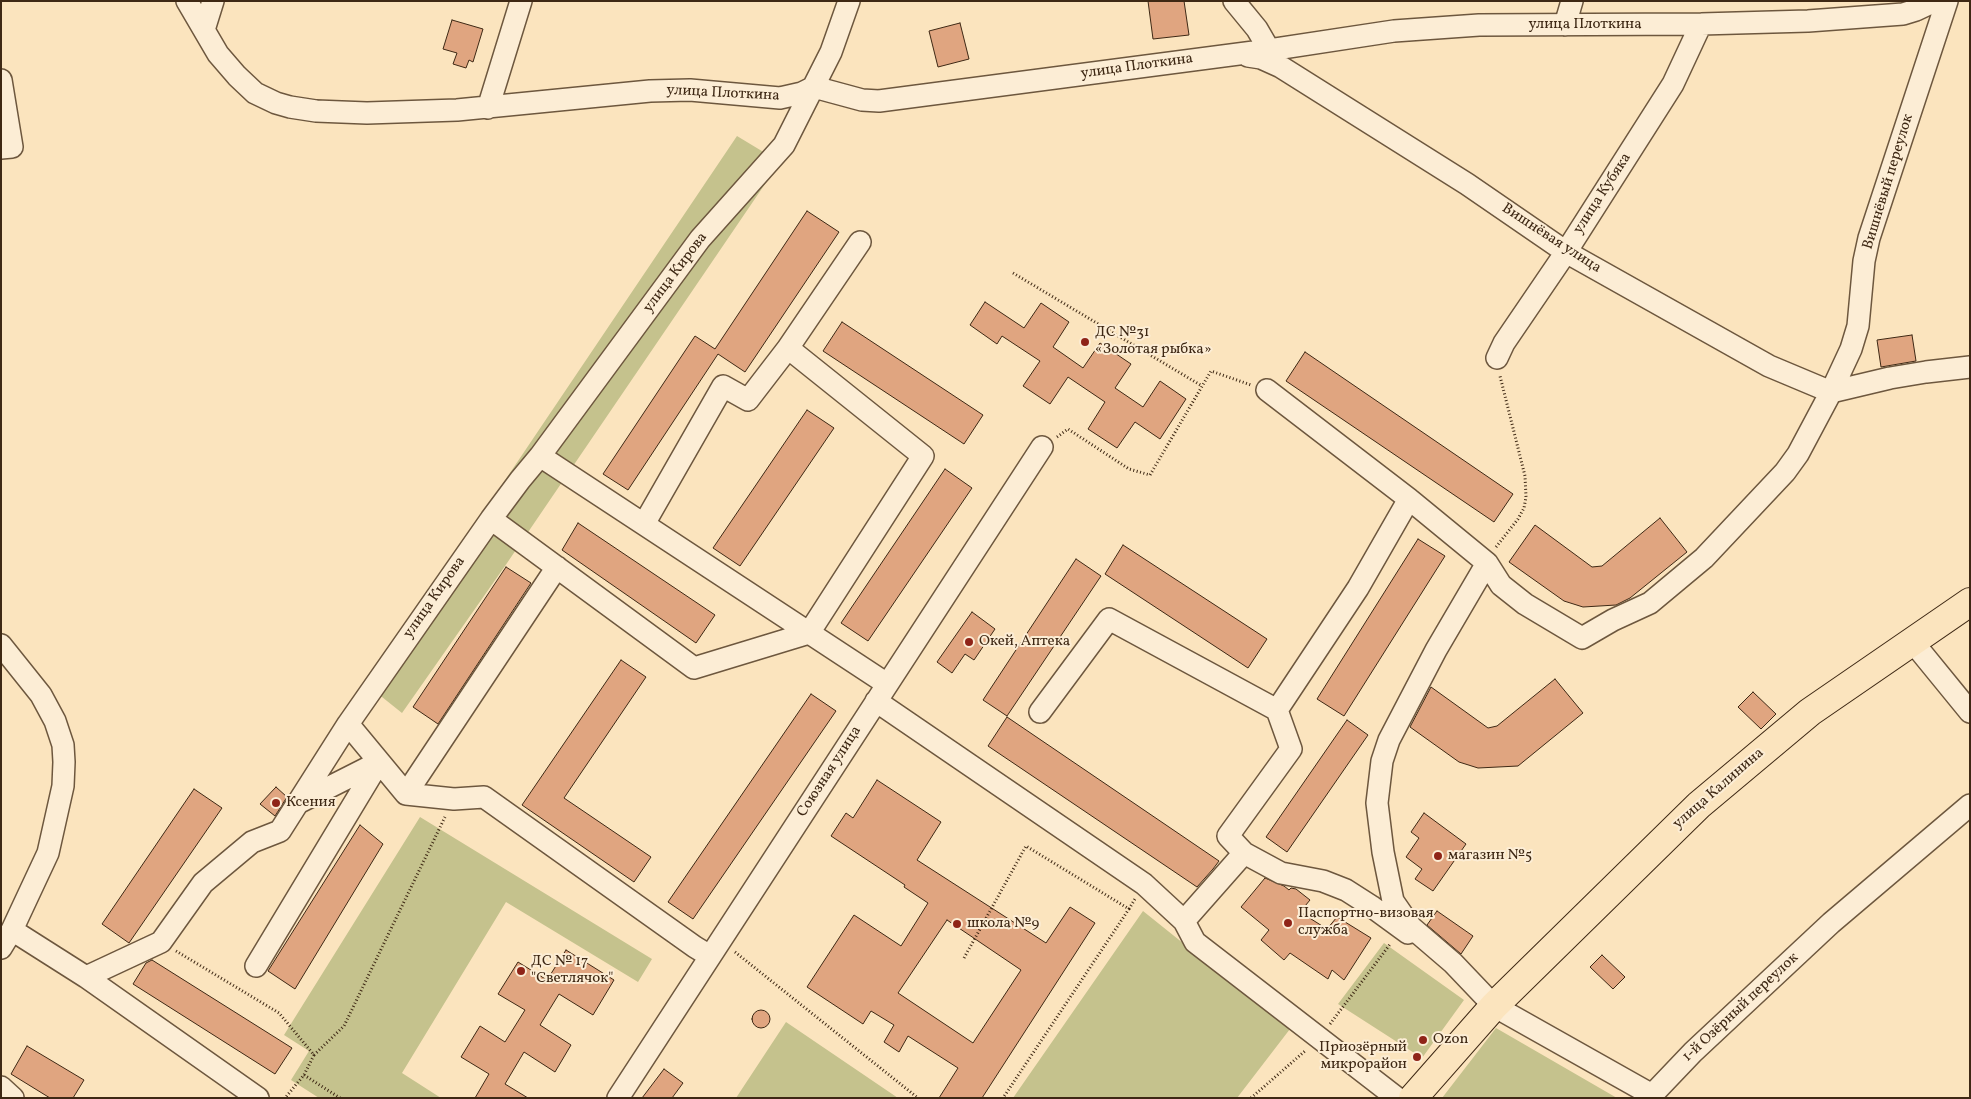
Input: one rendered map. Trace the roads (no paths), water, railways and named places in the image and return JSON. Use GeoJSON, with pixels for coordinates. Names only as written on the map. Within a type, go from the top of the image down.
{"type":"FeatureCollection","features":[{"type":"Feature","properties":{"kind":"main road","name":"улица Калинина"},"geometry":{"type":"LineString","coordinates":[[1413,1098],[1494,1006],[1699,805],[1810,712],[1970,602]]}},
{"type":"Feature","properties":{"kind":"street","name":"улица Плоткина"},"geometry":{"type":"LineString","coordinates":[[187,1],[218,54],[246,86],[263,98],[290,107],[342,113],[422,112],[488,108],[650,91],[690,90],[780,98],[802,93],[814,87],[855,99],[879,101],[1226,55],[1275,58],[1394,30],[1478,25],[1701,24],[1808,21],[1903,14],[1914,15],[1924,23],[1929,32],[1930,52]]}},
{"type":"Feature","properties":{"kind":"street"},"geometry":{"type":"LineString","coordinates":[[204,30],[213,1]]}},
{"type":"Feature","properties":{"kind":"street"},"geometry":{"type":"LineString","coordinates":[[488,108],[521,1]]}},
{"type":"Feature","properties":{"kind":"street","name":"улица Кирова"},"geometry":{"type":"LineString","coordinates":[[86,977],[161,942],[203,883],[252,842],[280,831],[348,724],[491,519],[540,456],[700,239],[784,145],[831,52],[849,1]]}},
{"type":"Feature","properties":{"kind":"street"},"geometry":{"type":"LineString","coordinates":[[1234,1],[1250,19],[1275,58]]}},
{"type":"Feature","properties":{"kind":"street"},"geometry":{"type":"LineString","coordinates":[[1565,25],[1572,1]]}},
{"type":"Feature","properties":{"kind":"street","name":"улица Плоткина"},"geometry":{"type":"LineString","coordinates":[[1903,14],[1935,1]]}},
{"type":"Feature","properties":{"kind":"street","name":"Вишнёвый переулок"},"geometry":{"type":"LineString","coordinates":[[1487,564],[1501,585],[1507,590],[1525,604],[1582,638],[1612,620],[1650,603],[1704,558],[1785,472],[1798,454],[1831,392],[1854,340],[1860,317],[1864,261],[1869,238],[1947,1]]}},
{"type":"Feature","properties":{"kind":"street","name":"улица Кубяка"},"geometry":{"type":"LineString","coordinates":[[1497,358],[1504,343],[1566,252],[1673,84],[1701,24]]}},
{"type":"Feature","properties":{"kind":"street","name":"Вишнёвая улица"},"geometry":{"type":"LineString","coordinates":[[1275,58],[1467,184],[1566,252],[1769,366],[1831,392]]}},
{"type":"Feature","properties":{"kind":"street"},"geometry":{"type":"LineString","coordinates":[[1,80],[12,147],[1,148]]}},
{"type":"Feature","properties":{"kind":"street"},"geometry":{"type":"LineString","coordinates":[[644,524],[723,386],[748,400],[788,348],[860,242]]}},
{"type":"Feature","properties":{"kind":"street"},"geometry":{"type":"LineString","coordinates":[[491,519],[694,668],[810,633],[923,456],[788,348]]}},
{"type":"Feature","properties":{"kind":"street"},"geometry":{"type":"LineString","coordinates":[[1831,392],[1890,378],[1970,367]]}},
{"type":"Feature","properties":{"kind":"street"},"geometry":{"type":"LineString","coordinates":[[1267,390],[1409,498],[1487,564],[1423,674],[1389,740],[1382,761],[1377,803],[1383,852],[1393,901],[1411,927],[1453,963],[1494,1006]]}},
{"type":"Feature","properties":{"kind":"street","name":"Союзная улица"},"geometry":{"type":"LineString","coordinates":[[618,1098],[1042,447]]}},
{"type":"Feature","properties":{"kind":"street"},"geometry":{"type":"LineString","coordinates":[[540,456],[810,633],[882,693],[1144,884],[1184,921],[1195,942],[1397,1098]]}},
{"type":"Feature","properties":{"kind":"street"},"geometry":{"type":"LineString","coordinates":[[1277,710],[1358,588],[1409,498]]}},
{"type":"Feature","properties":{"kind":"street"},"geometry":{"type":"LineString","coordinates":[[406,794],[557,568]]}},
{"type":"Feature","properties":{"kind":"street"},"geometry":{"type":"LineString","coordinates":[[1040,712],[1109,618],[1277,710],[1291,749],[1228,836],[1244,853],[1281,873],[1323,881],[1346,890],[1453,963]]}},
{"type":"Feature","properties":{"kind":"street"},"geometry":{"type":"LineString","coordinates":[[1912,641],[1970,712]]}},
{"type":"Feature","properties":{"kind":"street"},"geometry":{"type":"LineString","coordinates":[[1,645],[40,695],[55,721],[63,745],[64,762],[62,786],[48,853],[7,939],[86,977],[258,1098]]}},
{"type":"Feature","properties":{"kind":"street"},"geometry":{"type":"LineString","coordinates":[[348,724],[406,794],[454,799],[484,797],[715,948]]}},
{"type":"Feature","properties":{"kind":"street"},"geometry":{"type":"LineString","coordinates":[[298,803],[379,762]]}},
{"type":"Feature","properties":{"kind":"street"},"geometry":{"type":"LineString","coordinates":[[256,966],[379,762]]}},
{"type":"Feature","properties":{"kind":"street","name":"1-й Озёрный переулок"},"geometry":{"type":"LineString","coordinates":[[1494,1006],[1652,1095],[1693,1052],[1831,922],[1970,804]]}},
{"type":"Feature","properties":{"kind":"street"},"geometry":{"type":"LineString","coordinates":[[1184,921],[1244,853]]}},
{"type":"Feature","properties":{"kind":"street"},"geometry":{"type":"LineString","coordinates":[[1,1087],[13,1098]]}},
{"type":"Feature","properties":{"kind":"place","name":"ДС №31 «Золотая рыбка»"},"geometry":{"type":"Point","coordinates":[1085,342]}},
{"type":"Feature","properties":{"kind":"place","name":"Окей, Аптека"},"geometry":{"type":"Point","coordinates":[969,642]}},
{"type":"Feature","properties":{"kind":"place","name":"Ксения"},"geometry":{"type":"Point","coordinates":[276,803]}},
{"type":"Feature","properties":{"kind":"place","name":"магазин №5"},"geometry":{"type":"Point","coordinates":[1438,856]}},
{"type":"Feature","properties":{"kind":"place","name":"Паспортно-визовая служба"},"geometry":{"type":"Point","coordinates":[1288,923]}},
{"type":"Feature","properties":{"kind":"place","name":"школа №9"},"geometry":{"type":"Point","coordinates":[957,924]}},
{"type":"Feature","properties":{"kind":"place","name":"ДС № 17 \"Светлячок\""},"geometry":{"type":"Point","coordinates":[521,971]}},
{"type":"Feature","properties":{"kind":"place","name":"Ozon"},"geometry":{"type":"Point","coordinates":[1423,1040]}},
{"type":"Feature","properties":{"kind":"place","name":"Приозёрный микрорайон"},"geometry":{"type":"Point","coordinates":[1417,1057]}}]}
